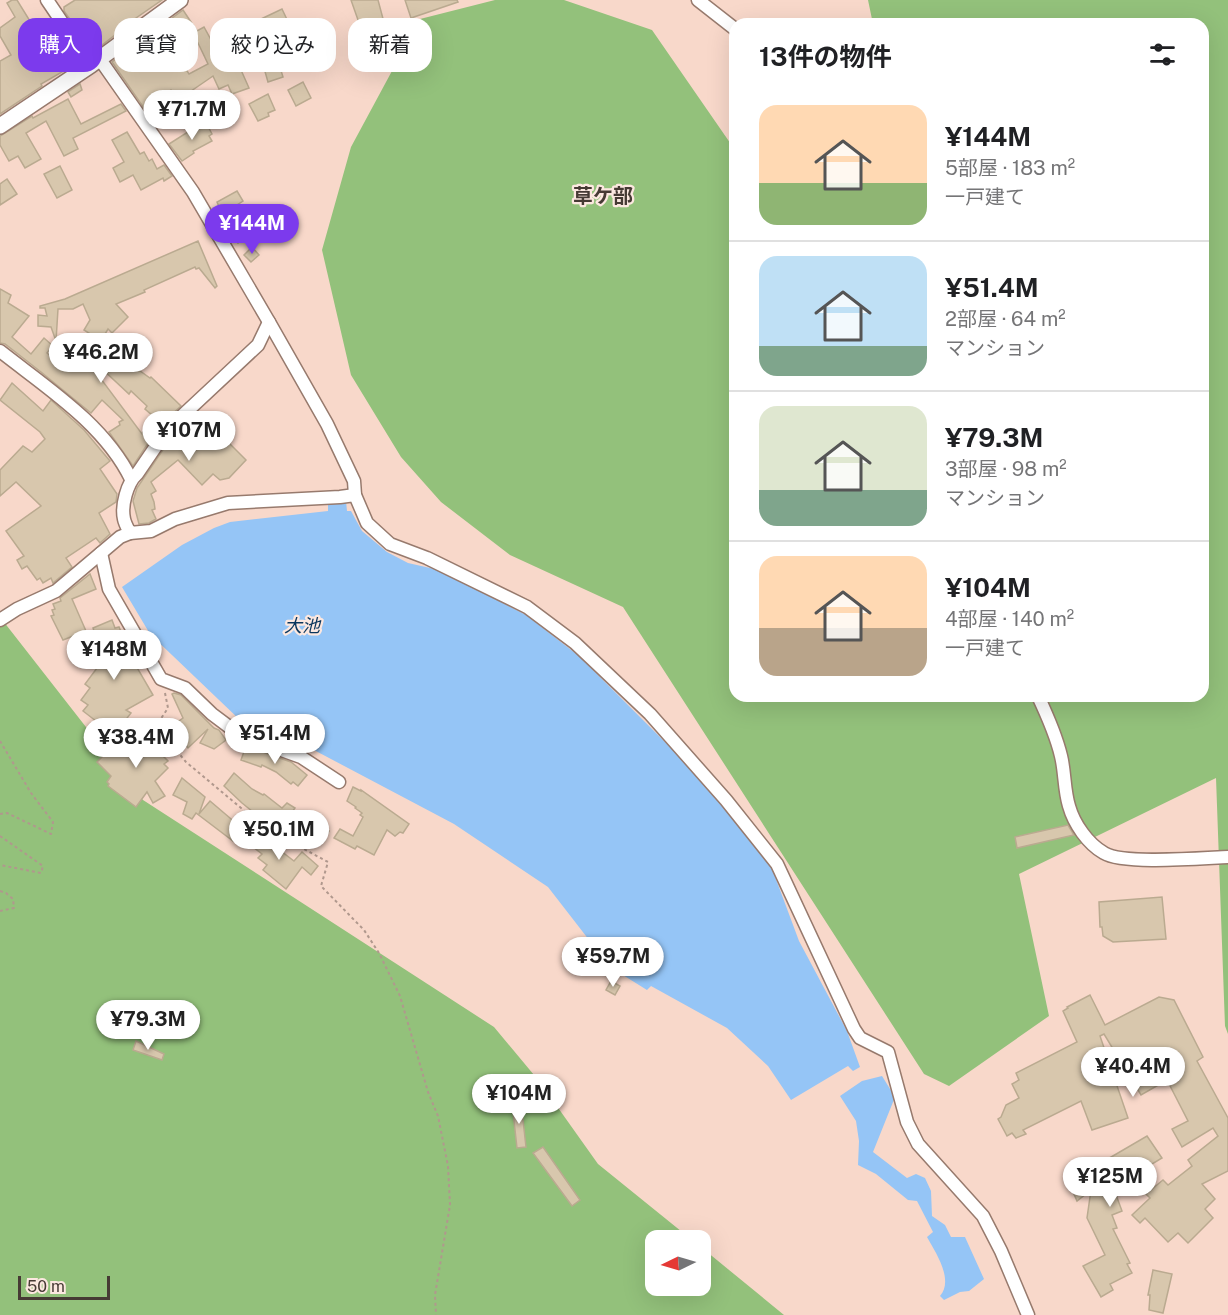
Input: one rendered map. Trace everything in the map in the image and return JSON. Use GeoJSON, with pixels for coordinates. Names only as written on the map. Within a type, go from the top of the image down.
{"type":"FeatureCollection","features":[{"type":"Feature","properties":{"kind":"main road"},"geometry":{"type":"LineString","coordinates":[[102,57],[180,0]]}},
{"type":"Feature","properties":{"kind":"main road"},"geometry":{"type":"LineString","coordinates":[[0,126],[80,72]]}},
{"type":"Feature","properties":{"kind":"street"},"geometry":{"type":"LineString","coordinates":[[47,0],[61,18]]}},
{"type":"Feature","properties":{"kind":"street"},"geometry":{"type":"LineString","coordinates":[[698,0],[729,24]]}},
{"type":"Feature","properties":{"kind":"street"},"geometry":{"type":"LineString","coordinates":[[102,71],[192,192],[269,321],[327,424],[354,481],[355,495],[367,524],[390,544],[427,558],[527,607],[575,643],[650,714],[726,800],[777,864],[854,1029],[860,1038],[888,1052],[907,1122],[918,1144],[983,1216],[1001,1251],[1028,1315]]}},
{"type":"Feature","properties":{"kind":"street"},"geometry":{"type":"LineString","coordinates":[[130,532],[124,519],[126,492],[131,479],[137,474],[167,430],[258,345],[269,321]]}},
{"type":"Feature","properties":{"kind":"street"},"geometry":{"type":"LineString","coordinates":[[0,351],[85,419],[122,461],[131,479]]}},
{"type":"Feature","properties":{"kind":"street"},"geometry":{"type":"LineString","coordinates":[[0,620],[17,609],[56,591],[120,537],[130,532],[151,531],[175,519],[228,503],[340,498],[355,495]]}},
{"type":"Feature","properties":{"kind":"street"},"geometry":{"type":"LineString","coordinates":[[101,553],[109,589],[161,679],[185,688],[212,714],[240,735],[301,757],[339,782]]}},
{"type":"Feature","properties":{"kind":"street"},"geometry":{"type":"LineString","coordinates":[[1041,702],[1051,724],[1061,757],[1068,806],[1077,825],[1105,854],[1118,858],[1171,860],[1228,857]]}},
{"type":"Feature","properties":{"kind":"path"},"geometry":{"type":"LineString","coordinates":[[161,679],[168,708],[160,720],[162,733],[186,762],[265,828],[328,862],[321,886],[364,930],[379,953],[400,996],[428,1092],[438,1116],[448,1166],[450,1205],[435,1295],[436,1315]]}},
{"type":"Feature","properties":{"kind":"path"},"geometry":{"type":"LineString","coordinates":[[0,741],[31,793],[53,822],[51,834],[7,813],[0,814]]}},
{"type":"Feature","properties":{"kind":"path"},"geometry":{"type":"LineString","coordinates":[[0,836],[43,866],[41,873],[0,865]]}},
{"type":"Feature","properties":{"kind":"path"},"geometry":{"type":"LineString","coordinates":[[0,891],[13,899],[14,908],[0,911]]}},
{"type":"Feature","properties":{"kind":"green space"},"geometry":{"type":"Polygon","coordinates":[[[495,0],[564,0],[652,30],[729,141],[729,702],[1209,702],[1209,18],[872,18],[868,0],[1228,0],[1228,1034],[1225,1026],[1216,778],[1019,874],[1049,1016],[949,1086],[924,1074],[623,607],[510,555],[441,502],[401,457],[351,375],[322,250],[351,147],[391,72],[432,72],[432,18],[424,18],[495,0]]]}},
{"type":"Feature","properties":{"kind":"green space"},"geometry":{"type":"Polygon","coordinates":[[[0,617],[143,800],[494,1027],[539,1081],[598,1164],[680,1230],[645,1230],[645,1296],[711,1296],[711,1255],[784,1315],[0,1315],[0,617]]]}},
{"type":"Feature","properties":{"kind":"water","name":"大池"},"geometry":{"type":"Polygon","coordinates":[[[346,501],[347,511],[351,511],[362,531],[387,552],[408,563],[439,570],[526,615],[579,656],[699,776],[770,863],[799,941],[847,1031],[860,1067],[853,1071],[848,1066],[791,1100],[768,1066],[727,1028],[651,986],[647,990],[610,967],[548,887],[454,824],[295,740],[241,721],[150,634],[122,587],[182,545],[214,528],[230,522],[328,511],[328,502],[346,501]]]}},
{"type":"Feature","properties":{"kind":"water"},"geometry":{"type":"Polygon","coordinates":[[[882,1076],[895,1097],[873,1152],[907,1178],[916,1174],[925,1178],[931,1191],[932,1216],[945,1225],[951,1237],[965,1237],[984,1279],[969,1291],[960,1292],[944,1300],[940,1296],[945,1282],[942,1266],[927,1237],[933,1232],[917,1201],[908,1200],[876,1174],[858,1165],[859,1141],[856,1121],[840,1096],[862,1081],[882,1076]]]}},
{"type":"Feature","properties":{"kind":"building"},"geometry":{"type":"Polygon","coordinates":[[[17,0],[28,18],[18,18],[18,72],[62,72],[41,84],[42,86],[0,114],[0,61],[11,55],[0,36],[0,28],[15,17],[7,3],[17,0]]]}},
{"type":"Feature","properties":{"kind":"building"},"geometry":{"type":"Polygon","coordinates":[[[75,0],[162,0],[136,18],[114,18],[114,36],[102,45],[102,18],[69,18],[64,7],[75,0]]]}},
{"type":"Feature","properties":{"kind":"building"},"geometry":{"type":"Polygon","coordinates":[[[351,0],[378,0],[383,18],[357,18],[351,0]]]}},
{"type":"Feature","properties":{"kind":"building"},"geometry":{"type":"Polygon","coordinates":[[[405,0],[457,0],[458,2],[411,18],[405,0]]]}},
{"type":"Feature","properties":{"kind":"building"},"geometry":{"type":"Polygon","coordinates":[[[282,9],[286,18],[263,18],[282,9]]]}},
{"type":"Feature","properties":{"kind":"building"},"geometry":{"type":"Polygon","coordinates":[[[183,10],[188,18],[172,18],[183,10]]]}},
{"type":"Feature","properties":{"kind":"building"},"geometry":{"type":"Polygon","coordinates":[[[204,27],[210,38],[210,72],[242,72],[249,88],[232,94],[228,85],[219,89],[213,76],[178,100],[171,90],[154,102],[162,115],[160,116],[162,119],[155,124],[119,72],[188,72],[189,74],[198,72],[198,69],[208,64],[198,43],[198,30],[204,27]]]}},
{"type":"Feature","properties":{"kind":"building"},"geometry":{"type":"Polygon","coordinates":[[[265,72],[281,72],[283,77],[268,82],[265,72]]]}},
{"type":"Feature","properties":{"kind":"building"},"geometry":{"type":"Polygon","coordinates":[[[303,82],[311,98],[296,106],[288,90],[303,82]]]}},
{"type":"Feature","properties":{"kind":"building"},"geometry":{"type":"Polygon","coordinates":[[[80,84],[82,90],[71,97],[68,92],[80,84]]]}},
{"type":"Feature","properties":{"kind":"building"},"geometry":{"type":"Polygon","coordinates":[[[268,94],[275,110],[258,121],[249,104],[268,94]]]}},
{"type":"Feature","properties":{"kind":"building"},"geometry":{"type":"Polygon","coordinates":[[[68,99],[81,124],[121,104],[126,111],[73,138],[78,149],[64,156],[46,121],[26,133],[41,159],[25,168],[18,156],[9,161],[0,145],[0,136],[32,116],[33,118],[68,99]]]}},
{"type":"Feature","properties":{"kind":"building"},"geometry":{"type":"Polygon","coordinates":[[[205,121],[212,134],[209,136],[212,141],[193,151],[194,153],[182,161],[169,144],[205,121]]]}},
{"type":"Feature","properties":{"kind":"building"},"geometry":{"type":"Polygon","coordinates":[[[127,132],[140,154],[144,152],[149,161],[152,159],[157,169],[164,165],[172,176],[164,181],[163,178],[141,190],[133,175],[120,182],[113,168],[124,162],[112,140],[127,132]]]}},
{"type":"Feature","properties":{"kind":"building"},"geometry":{"type":"Polygon","coordinates":[[[60,166],[72,190],[57,198],[44,174],[60,166]]]}},
{"type":"Feature","properties":{"kind":"building"},"geometry":{"type":"Polygon","coordinates":[[[7,179],[17,194],[0,205],[0,184],[7,179]]]}},
{"type":"Feature","properties":{"kind":"building"},"geometry":{"type":"Polygon","coordinates":[[[237,191],[243,201],[234,207],[234,211],[251,231],[238,243],[232,237],[230,238],[221,223],[225,220],[217,202],[237,191]]]}},
{"type":"Feature","properties":{"kind":"building"},"geometry":{"type":"Polygon","coordinates":[[[198,241],[217,286],[215,288],[199,268],[195,267],[144,290],[145,292],[116,304],[128,317],[112,333],[108,329],[101,341],[84,330],[90,320],[83,304],[73,309],[58,309],[56,341],[51,327],[38,326],[38,315],[47,316],[45,308],[40,308],[40,306],[65,299],[198,241]]]}},
{"type":"Feature","properties":{"kind":"building"},"geometry":{"type":"Polygon","coordinates":[[[252,247],[259,255],[251,262],[244,255],[252,247]]]}},
{"type":"Feature","properties":{"kind":"building"},"geometry":{"type":"Polygon","coordinates":[[[0,289],[11,295],[8,303],[29,316],[12,337],[31,354],[44,338],[53,346],[47,353],[67,369],[77,357],[88,366],[100,350],[115,361],[124,340],[145,349],[136,368],[151,377],[181,406],[160,425],[133,466],[109,432],[120,425],[119,422],[123,420],[102,400],[91,413],[5,344],[0,343],[0,289]],[[100,367],[95,371],[142,434],[153,416],[145,409],[147,406],[131,391],[129,394],[100,367]]]}},
{"type":"Feature","properties":{"kind":"building"},"geometry":{"type":"Polygon","coordinates":[[[12,383],[43,411],[51,400],[84,430],[110,461],[100,469],[117,494],[116,502],[99,513],[110,534],[100,543],[96,538],[66,558],[72,567],[53,583],[51,578],[43,583],[40,578],[37,580],[27,566],[22,569],[17,560],[24,556],[6,531],[41,506],[16,482],[0,496],[0,470],[23,446],[32,452],[45,439],[40,432],[0,400],[12,383]]]}},
{"type":"Feature","properties":{"kind":"building"},"geometry":{"type":"Polygon","coordinates":[[[195,415],[246,460],[229,478],[220,480],[213,474],[202,485],[178,460],[151,482],[156,491],[151,494],[155,509],[152,510],[156,519],[149,523],[139,524],[133,501],[137,488],[173,435],[195,415]]]}},
{"type":"Feature","properties":{"kind":"building"},"geometry":{"type":"Polygon","coordinates":[[[90,574],[96,589],[72,599],[86,631],[63,640],[51,616],[54,615],[52,610],[55,609],[53,604],[61,601],[60,598],[90,574]]]}},
{"type":"Feature","properties":{"kind":"building"},"geometry":{"type":"Polygon","coordinates":[[[112,620],[115,628],[119,627],[132,659],[153,695],[126,710],[131,713],[114,735],[83,711],[88,705],[81,700],[90,688],[85,684],[103,660],[93,628],[112,620]]]}},
{"type":"Feature","properties":{"kind":"building"},"geometry":{"type":"Polygon","coordinates":[[[172,694],[181,695],[214,728],[219,730],[226,740],[214,749],[200,743],[208,729],[188,748],[185,744],[182,747],[168,729],[174,722],[183,718],[172,694]]]}},
{"type":"Feature","properties":{"kind":"building"},"geometry":{"type":"Polygon","coordinates":[[[155,727],[164,737],[154,747],[168,761],[164,764],[168,768],[155,781],[165,796],[153,803],[147,792],[136,807],[108,786],[107,782],[111,776],[97,762],[117,742],[129,752],[155,727]]]}},
{"type":"Feature","properties":{"kind":"building"},"geometry":{"type":"Polygon","coordinates":[[[246,746],[291,762],[307,775],[298,786],[293,782],[291,784],[276,772],[262,765],[261,767],[241,760],[246,746]]]}},
{"type":"Feature","properties":{"kind":"building"},"geometry":{"type":"Polygon","coordinates":[[[234,773],[252,789],[264,794],[282,808],[287,803],[295,808],[292,812],[329,831],[324,841],[306,831],[301,840],[258,816],[224,786],[234,773]]]}},
{"type":"Feature","properties":{"kind":"building"},"geometry":{"type":"Polygon","coordinates":[[[182,778],[205,797],[199,814],[210,801],[244,830],[233,841],[196,813],[192,819],[183,814],[187,802],[173,795],[182,778]]]}},
{"type":"Feature","properties":{"kind":"building"},"geometry":{"type":"Polygon","coordinates":[[[353,787],[361,790],[409,824],[403,833],[400,832],[395,836],[387,830],[374,855],[357,846],[355,849],[334,838],[340,829],[353,836],[363,817],[356,807],[347,801],[353,787]]]}},
{"type":"Feature","properties":{"kind":"building"},"geometry":{"type":"Polygon","coordinates":[[[1068,825],[1074,835],[1017,848],[1015,837],[1068,825]]]}},
{"type":"Feature","properties":{"kind":"building"},"geometry":{"type":"Polygon","coordinates":[[[252,829],[294,861],[302,852],[318,866],[311,875],[302,867],[286,889],[263,870],[267,865],[258,858],[262,854],[244,840],[252,829]]]}},
{"type":"Feature","properties":{"kind":"building"},"geometry":{"type":"Polygon","coordinates":[[[1162,897],[1166,939],[1113,942],[1103,936],[1102,927],[1100,927],[1099,902],[1162,897]]]}},
{"type":"Feature","properties":{"kind":"building"},"geometry":{"type":"Polygon","coordinates":[[[611,981],[620,986],[615,995],[606,990],[611,981]]]}},
{"type":"Feature","properties":{"kind":"building"},"geometry":{"type":"Polygon","coordinates":[[[1090,995],[1105,1025],[1159,997],[1174,1000],[1203,1057],[1197,1061],[1228,1118],[1228,1171],[1202,1184],[1215,1199],[1205,1209],[1213,1218],[1188,1243],[1178,1233],[1168,1242],[1145,1218],[1140,1223],[1132,1215],[1150,1198],[1146,1194],[1163,1180],[1168,1185],[1192,1166],[1188,1160],[1218,1136],[1213,1128],[1182,1147],[1172,1129],[1188,1121],[1167,1080],[1141,1095],[1104,1034],[1100,1036],[1128,1118],[1092,1130],[1081,1101],[1023,1130],[1026,1134],[1016,1138],[1012,1133],[1007,1136],[998,1119],[1006,1105],[1019,1098],[1012,1084],[1019,1080],[1016,1073],[1077,1042],[1063,1011],[1090,995]]]}},
{"type":"Feature","properties":{"kind":"building"},"geometry":{"type":"Polygon","coordinates":[[[136,1041],[164,1054],[162,1060],[133,1050],[136,1041]]]}},
{"type":"Feature","properties":{"kind":"building"},"geometry":{"type":"Polygon","coordinates":[[[521,1102],[526,1147],[517,1148],[512,1103],[521,1102]]]}},
{"type":"Feature","properties":{"kind":"building"},"geometry":{"type":"Polygon","coordinates":[[[1147,1136],[1162,1158],[1117,1185],[1119,1191],[1115,1192],[1122,1211],[1112,1215],[1117,1228],[1113,1229],[1130,1263],[1127,1264],[1132,1273],[1110,1284],[1113,1290],[1101,1297],[1083,1266],[1105,1255],[1087,1218],[1091,1190],[1077,1201],[1067,1178],[1107,1161],[1147,1136]]]}},
{"type":"Feature","properties":{"kind":"building"},"geometry":{"type":"Polygon","coordinates":[[[543,1147],[580,1200],[572,1206],[533,1153],[543,1147]]]}},
{"type":"Feature","properties":{"kind":"building"},"geometry":{"type":"Polygon","coordinates":[[[1153,1270],[1172,1274],[1163,1313],[1149,1310],[1150,1295],[1148,1295],[1153,1270]]]}},
{"type":"Feature","properties":{"kind":"district","name":"草ケ部"},"geometry":{"type":"Point","coordinates":[603,196]}}]}
